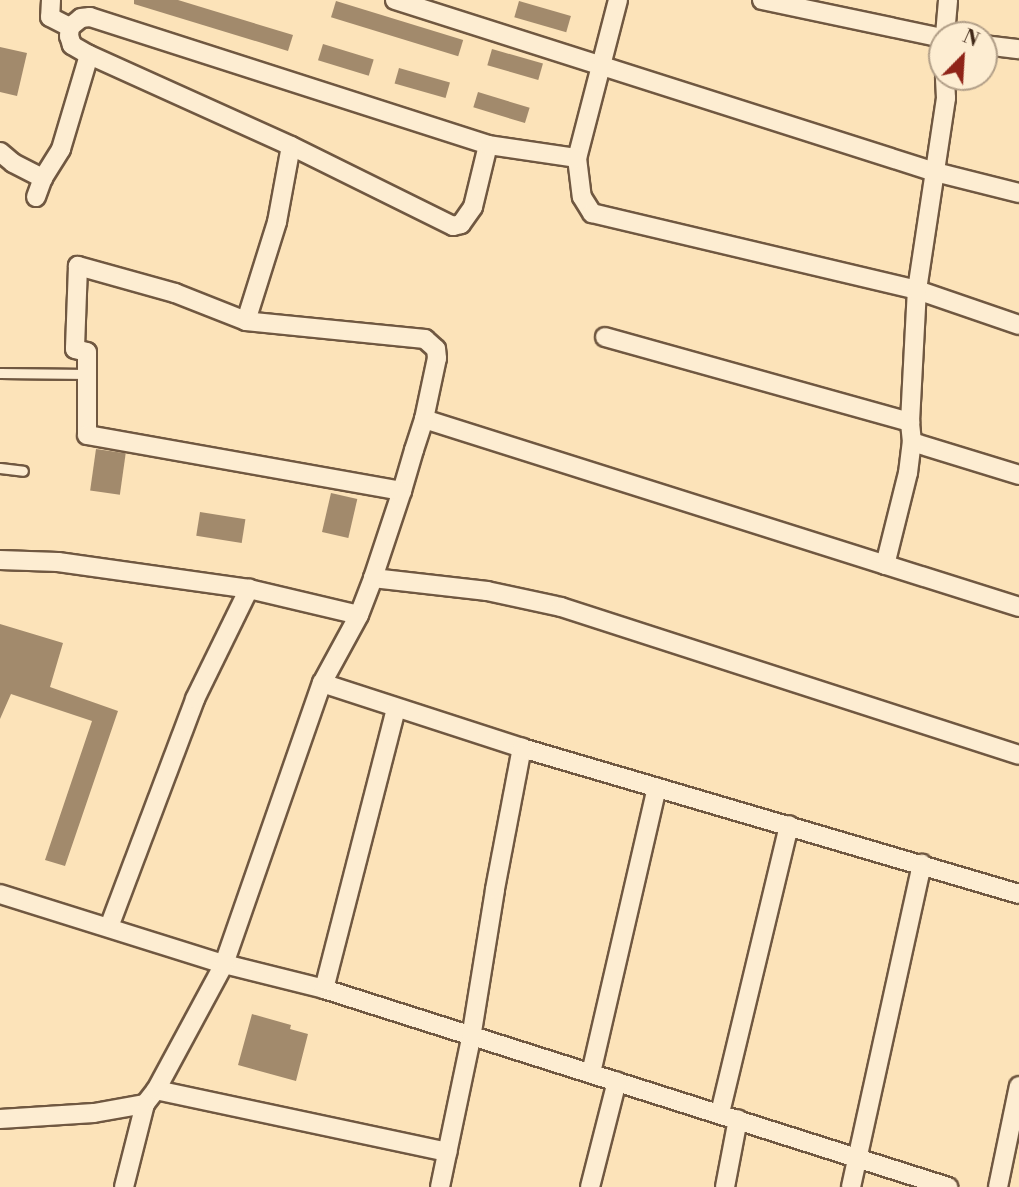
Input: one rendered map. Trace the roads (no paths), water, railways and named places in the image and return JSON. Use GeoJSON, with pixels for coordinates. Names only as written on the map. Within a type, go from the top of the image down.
{"type":"FeatureCollection","features":[{"type":"Feature","properties":{"kind":"street"},"geometry":{"type":"LineString","coordinates":[[51,0],[50,17],[70,27]]}},
{"type":"Feature","properties":{"kind":"street"},"geometry":{"type":"LineString","coordinates":[[395,0],[935,172],[1019,193]]}},
{"type":"Feature","properties":{"kind":"street"},"geometry":{"type":"LineString","coordinates":[[618,0],[577,158],[582,197],[592,214],[917,290],[1019,325]]}},
{"type":"Feature","properties":{"kind":"street"},"geometry":{"type":"LineString","coordinates":[[762,0],[928,33]]}},
{"type":"Feature","properties":{"kind":"street"},"geometry":{"type":"LineString","coordinates":[[946,21],[948,0]]}},
{"type":"Feature","properties":{"kind":"street"},"geometry":{"type":"LineString","coordinates":[[70,27],[80,18],[90,17],[488,145],[577,158]]}},
{"type":"Feature","properties":{"kind":"street"},"geometry":{"type":"LineString","coordinates":[[70,27],[72,45],[89,55],[291,146],[453,226],[461,224],[473,207],[488,145]]}},
{"type":"Feature","properties":{"kind":"street"},"geometry":{"type":"LineString","coordinates":[[998,47],[1019,49]]}},
{"type":"Feature","properties":{"kind":"street"},"geometry":{"type":"LineString","coordinates":[[36,197],[43,177],[61,149],[89,55]]}},
{"type":"Feature","properties":{"kind":"street"},"geometry":{"type":"LineString","coordinates":[[885,565],[908,473],[912,442],[910,422],[917,290],[946,91]]}},
{"type":"Feature","properties":{"kind":"street"},"geometry":{"type":"LineString","coordinates":[[246,321],[277,222],[291,146]]}},
{"type":"Feature","properties":{"kind":"street"},"geometry":{"type":"LineString","coordinates":[[0,152],[13,163],[43,177]]}},
{"type":"Feature","properties":{"kind":"street"},"geometry":{"type":"LineString","coordinates":[[124,1187],[151,1097],[224,964],[322,683],[359,615],[373,578],[402,491],[425,419],[437,358],[436,349],[425,339],[246,321],[175,293],[78,266],[75,349],[87,352],[87,435],[402,491]]}},
{"type":"Feature","properties":{"kind":"street"},"geometry":{"type":"LineString","coordinates":[[605,337],[910,422]]}},
{"type":"Feature","properties":{"kind":"street"},"geometry":{"type":"LineString","coordinates":[[425,419],[1019,607]]}},
{"type":"Feature","properties":{"kind":"street"},"geometry":{"type":"LineString","coordinates":[[912,442],[1019,475]]}},
{"type":"Feature","properties":{"kind":"street"},"geometry":{"type":"LineString","coordinates":[[0,560],[58,562],[249,589],[359,615]]}},
{"type":"Feature","properties":{"kind":"street"},"geometry":{"type":"LineString","coordinates":[[373,578],[487,591],[561,607],[1019,755]]}},
{"type":"Feature","properties":{"kind":"street"},"geometry":{"type":"LineString","coordinates":[[109,927],[195,699],[249,589]]}},
{"type":"Feature","properties":{"kind":"street"},"geometry":{"type":"LineString","coordinates":[[322,683],[657,789],[789,825],[1019,894]]}},
{"type":"Feature","properties":{"kind":"street"},"geometry":{"type":"LineString","coordinates":[[324,989],[396,708]]}},
{"type":"Feature","properties":{"kind":"street"},"geometry":{"type":"LineString","coordinates":[[440,1187],[471,1038],[495,889],[522,748]]}},
{"type":"Feature","properties":{"kind":"street"},"geometry":{"type":"LineString","coordinates":[[591,1073],[657,789]]}},
{"type":"Feature","properties":{"kind":"street"},"geometry":{"type":"LineString","coordinates":[[720,1113],[789,825]]}},
{"type":"Feature","properties":{"kind":"street"},"geometry":{"type":"LineString","coordinates":[[851,1187],[922,864]]}},
{"type":"Feature","properties":{"kind":"street"},"geometry":{"type":"LineString","coordinates":[[0,894],[224,964],[324,989],[471,1038],[720,1113],[948,1187]]}},
{"type":"Feature","properties":{"kind":"street"},"geometry":{"type":"LineString","coordinates":[[590,1187],[617,1081]]}},
{"type":"Feature","properties":{"kind":"street"},"geometry":{"type":"LineString","coordinates":[[998,1187],[1019,1086]]}},
{"type":"Feature","properties":{"kind":"street"},"geometry":{"type":"LineString","coordinates":[[0,1119],[94,1113],[151,1097],[447,1152]]}},
{"type":"Feature","properties":{"kind":"street"},"geometry":{"type":"LineString","coordinates":[[725,1187],[738,1119]]}},
{"type":"Feature","properties":{"kind":"lane"},"geometry":{"type":"LineString","coordinates":[[0,373],[88,374]]}},
{"type":"Feature","properties":{"kind":"lane"},"geometry":{"type":"LineString","coordinates":[[0,468],[23,471]]}}]}
